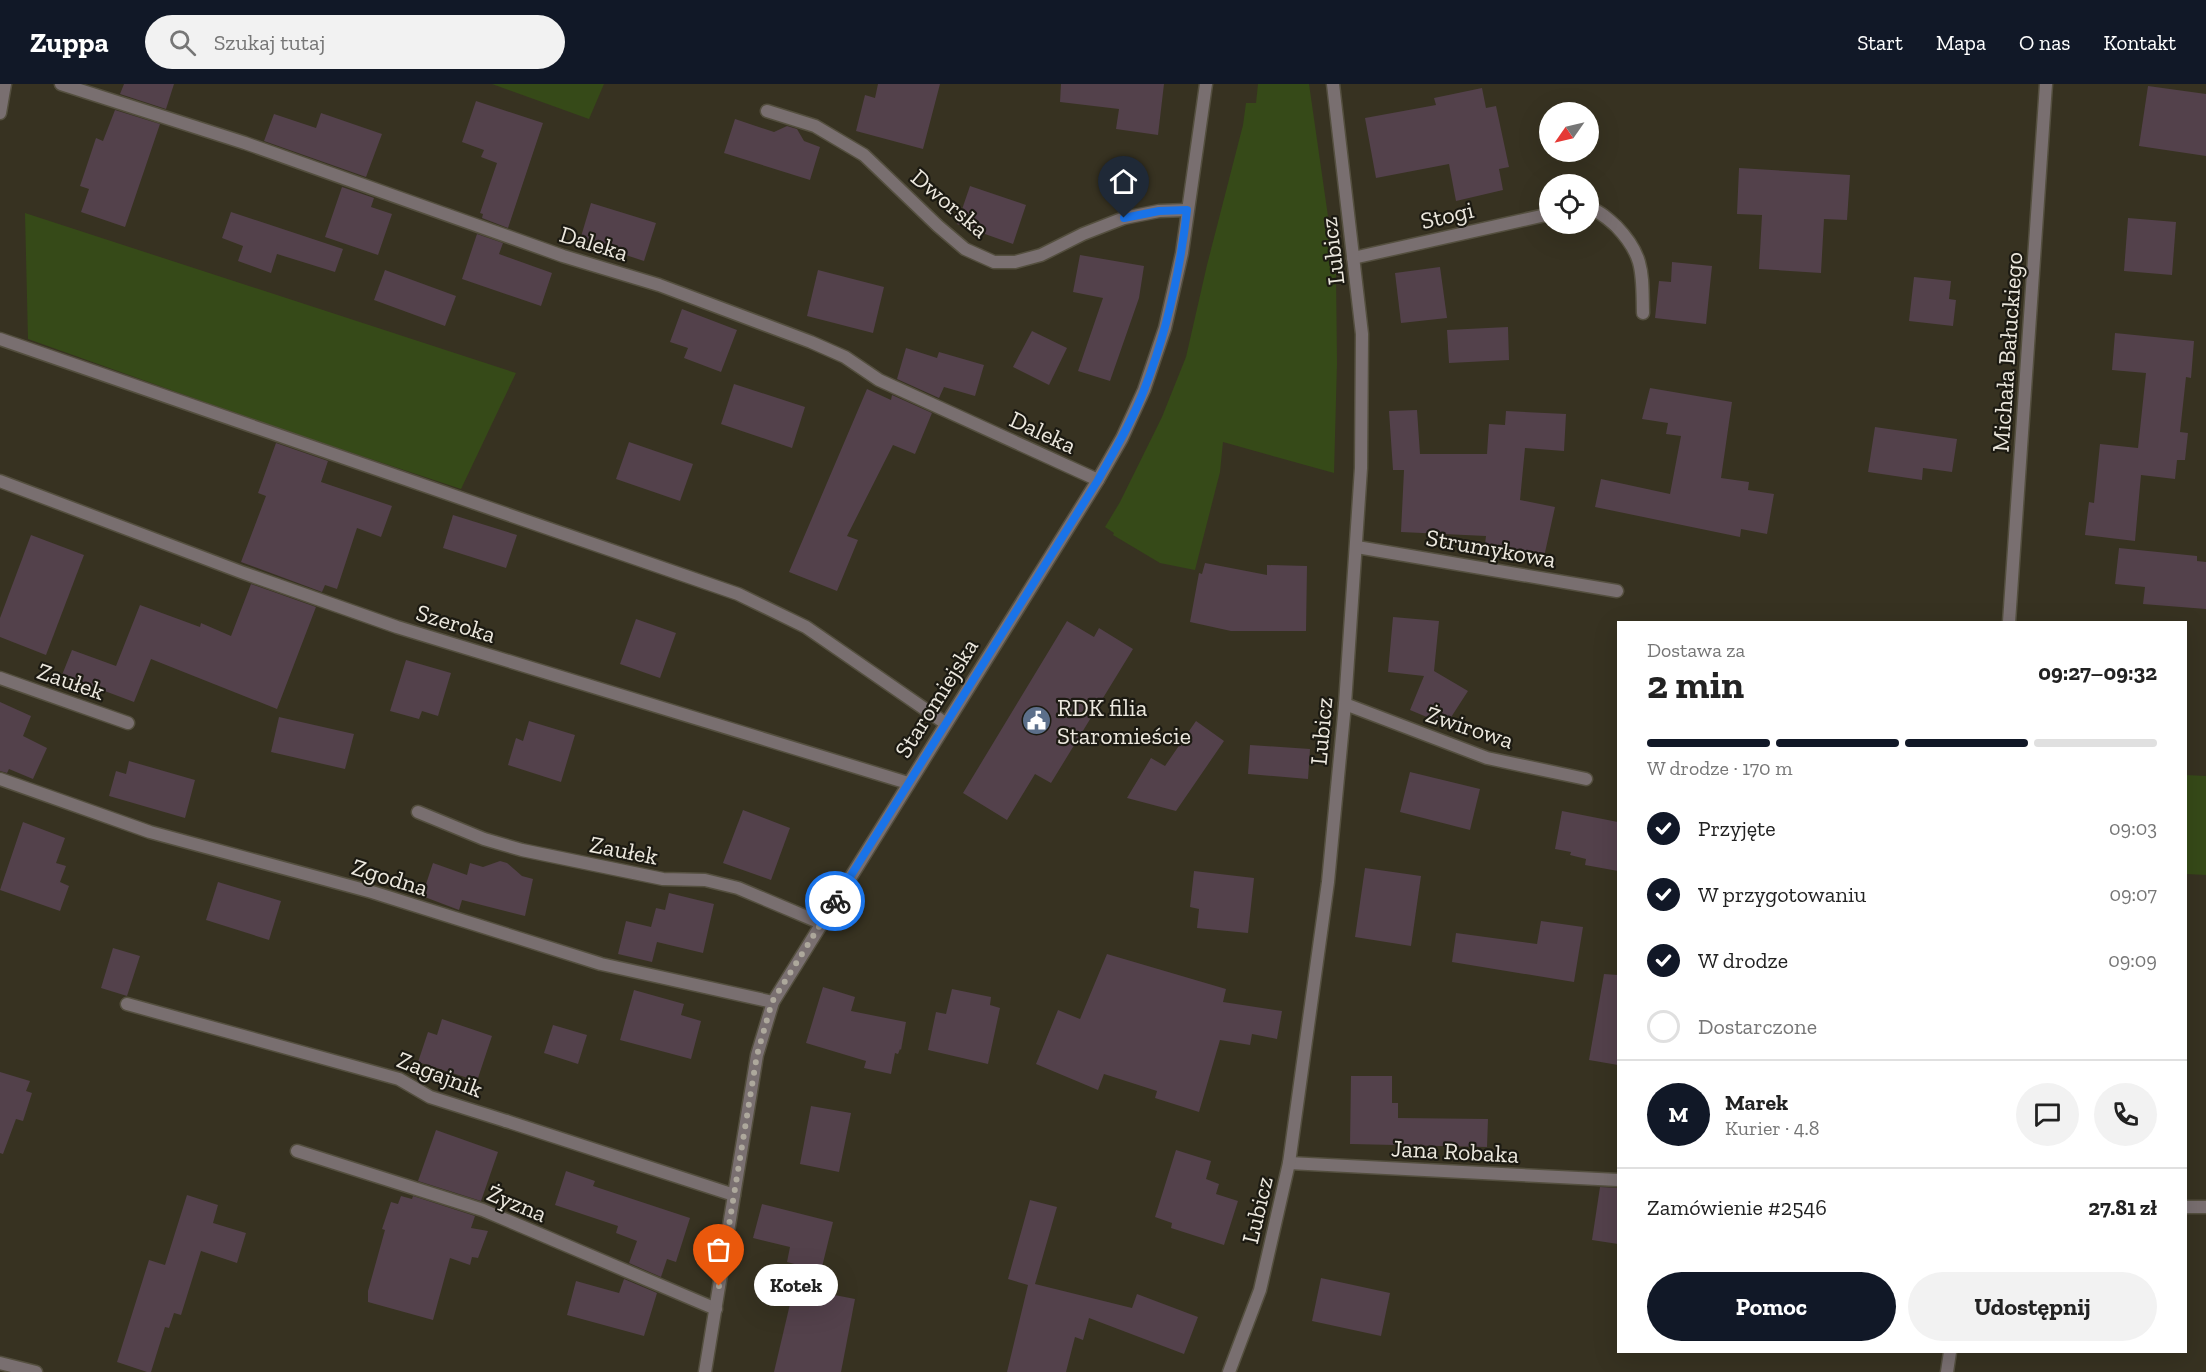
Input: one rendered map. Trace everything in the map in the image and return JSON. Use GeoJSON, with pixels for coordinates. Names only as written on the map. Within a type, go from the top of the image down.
{"type":"FeatureCollection","features":[{"type":"Feature","properties":{"kind":"street"},"geometry":{"type":"LineString","coordinates":[[0,113],[5,84]]}},
{"type":"Feature","properties":{"kind":"street","name":"Daleka"},"geometry":{"type":"LineString","coordinates":[[61,84],[245,143],[563,256],[659,285],[811,342],[845,357],[879,380],[1098,480]]}},
{"type":"Feature","properties":{"kind":"street","name":"Staromiejska"},"geometry":{"type":"LineString","coordinates":[[705,1372],[757,1055],[772,1002],[1122,438],[1144,390],[1165,328],[1182,253],[1206,84]]}},
{"type":"Feature","properties":{"kind":"street","name":"Lubicz"},"geometry":{"type":"LineString","coordinates":[[1229,1372],[1260,1290],[1289,1163],[1328,882],[1345,704],[1361,468],[1362,334],[1333,84]]}},
{"type":"Feature","properties":{"kind":"street","name":"Michała Bałuckiego"},"geometry":{"type":"LineString","coordinates":[[2009,621],[2046,84]]}},
{"type":"Feature","properties":{"kind":"street","name":"Dworska"},"geometry":{"type":"LineString","coordinates":[[767,111],[814,126],[864,155],[965,249],[994,262],[1015,262],[1041,255],[1083,234],[1124,218],[1159,211],[1187,210]]}},
{"type":"Feature","properties":{"kind":"street"},"geometry":{"type":"LineString","coordinates":[[1599,213],[1631,242],[1642,268],[1642,314]]}},
{"type":"Feature","properties":{"kind":"street","name":"Stogi"},"geometry":{"type":"LineString","coordinates":[[1353,258],[1539,216]]}},
{"type":"Feature","properties":{"kind":"street"},"geometry":{"type":"LineString","coordinates":[[0,339],[738,594],[806,627],[945,723]]}},
{"type":"Feature","properties":{"kind":"street","name":"Szeroka"},"geometry":{"type":"LineString","coordinates":[[0,481],[241,572],[397,627],[908,783]]}},
{"type":"Feature","properties":{"kind":"street","name":"Strumykowa"},"geometry":{"type":"LineString","coordinates":[[1357,547],[1617,591]]}},
{"type":"Feature","properties":{"kind":"street","name":"Zaułek"},"geometry":{"type":"LineString","coordinates":[[0,678],[128,723]]}},
{"type":"Feature","properties":{"kind":"street","name":"Żwirowa"},"geometry":{"type":"LineString","coordinates":[[1345,704],[1487,758],[1586,779]]}},
{"type":"Feature","properties":{"kind":"street","name":"Zgodna"},"geometry":{"type":"LineString","coordinates":[[0,779],[150,832],[372,892],[601,964],[772,1002]]}},
{"type":"Feature","properties":{"kind":"street","name":"Zaułek"},"geometry":{"type":"LineString","coordinates":[[418,812],[484,840],[522,850],[663,879],[705,880],[738,888],[821,923]]}},
{"type":"Feature","properties":{"kind":"street","name":"Zagajnik"},"geometry":{"type":"LineString","coordinates":[[127,1004],[399,1079],[430,1097],[734,1195]]}},
{"type":"Feature","properties":{"kind":"street","name":"Żyzna"},"geometry":{"type":"LineString","coordinates":[[297,1151],[483,1210],[716,1309]]}},
{"type":"Feature","properties":{"kind":"street","name":"Jana Robaka"},"geometry":{"type":"LineString","coordinates":[[1289,1163],[1617,1180]]}},
{"type":"Feature","properties":{"kind":"street"},"geometry":{"type":"LineString","coordinates":[[2187,1207],[2206,1207]]}},
{"type":"Feature","properties":{"kind":"street"},"geometry":{"type":"LineString","coordinates":[[1947,1372],[1950,1353]]}},
{"type":"Feature","properties":{"kind":"street"},"geometry":{"type":"LineString","coordinates":[[0,1363],[36,1372]]}},
{"type":"Feature","properties":{"kind":"green space"},"geometry":{"type":"Polygon","coordinates":[[[492,84],[604,84],[589,119],[492,84]]]}},
{"type":"Feature","properties":{"kind":"green space"},"geometry":{"type":"Polygon","coordinates":[[[1258,84],[1309,84],[1336,272],[1337,363],[1334,473],[1223,442],[1220,472],[1195,570],[1160,563],[1113,535],[1114,533],[1105,527],[1120,502],[1162,417],[1186,357],[1243,125],[1246,103],[1256,103],[1258,84]]]}},
{"type":"Feature","properties":{"kind":"green space"},"geometry":{"type":"Polygon","coordinates":[[[25,213],[516,373],[461,489],[277,428],[28,339],[25,213]]]}},
{"type":"Feature","properties":{"kind":"green space"},"geometry":{"type":"Polygon","coordinates":[[[2187,775],[2206,776],[2206,875],[2187,874],[2187,775]]]}},
{"type":"Feature","properties":{"kind":"building"},"geometry":{"type":"Polygon","coordinates":[[[124,84],[174,84],[166,109],[120,94],[124,84]]]}},
{"type":"Feature","properties":{"kind":"building"},"geometry":{"type":"Polygon","coordinates":[[[878,84],[940,84],[923,149],[856,131],[865,95],[875,98],[878,84]]]}},
{"type":"Feature","properties":{"kind":"building"},"geometry":{"type":"Polygon","coordinates":[[[1061,84],[1164,84],[1158,135],[1116,129],[1119,109],[1060,102],[1061,84]]]}},
{"type":"Feature","properties":{"kind":"building"},"geometry":{"type":"Polygon","coordinates":[[[2148,86],[2206,94],[2206,156],[2139,146],[2148,86]]]}},
{"type":"Feature","properties":{"kind":"building"},"geometry":{"type":"Polygon","coordinates":[[[1482,88],[1486,108],[1496,106],[1509,167],[1499,169],[1503,190],[1456,201],[1449,164],[1376,178],[1365,118],[1436,105],[1434,98],[1482,88]]]}},
{"type":"Feature","properties":{"kind":"building"},"geometry":{"type":"Polygon","coordinates":[[[476,101],[543,123],[508,228],[482,218],[483,214],[480,213],[497,163],[481,157],[484,150],[462,142],[476,101]]]}},
{"type":"Feature","properties":{"kind":"building"},"geometry":{"type":"Polygon","coordinates":[[[115,110],[160,124],[125,227],[81,212],[89,189],[80,186],[96,138],[103,141],[115,110]]]}},
{"type":"Feature","properties":{"kind":"building"},"geometry":{"type":"Polygon","coordinates":[[[321,113],[382,134],[366,177],[264,141],[274,114],[316,128],[321,113]]]}},
{"type":"Feature","properties":{"kind":"building"},"geometry":{"type":"Polygon","coordinates":[[[735,119],[774,132],[787,126],[797,129],[804,141],[820,147],[810,180],[724,153],[735,119]]]}},
{"type":"Feature","properties":{"kind":"building"},"geometry":{"type":"Polygon","coordinates":[[[1739,168],[1850,175],[1847,220],[1824,219],[1821,273],[1759,269],[1762,215],[1737,214],[1739,168]]]}},
{"type":"Feature","properties":{"kind":"building"},"geometry":{"type":"Polygon","coordinates":[[[970,186],[1026,205],[1013,244],[957,224],[970,186]]]}},
{"type":"Feature","properties":{"kind":"building"},"geometry":{"type":"Polygon","coordinates":[[[342,187],[374,198],[371,207],[392,214],[378,255],[325,237],[342,187]]]}},
{"type":"Feature","properties":{"kind":"building"},"geometry":{"type":"Polygon","coordinates":[[[591,203],[656,223],[644,261],[580,240],[591,203]]]}},
{"type":"Feature","properties":{"kind":"building"},"geometry":{"type":"Polygon","coordinates":[[[231,212],[343,249],[335,272],[277,254],[271,273],[238,261],[243,246],[222,238],[231,212]]]}},
{"type":"Feature","properties":{"kind":"building"},"geometry":{"type":"Polygon","coordinates":[[[2128,218],[2176,222],[2172,275],[2124,271],[2128,218]]]}},
{"type":"Feature","properties":{"kind":"building"},"geometry":{"type":"Polygon","coordinates":[[[477,234],[503,243],[499,254],[552,273],[541,306],[462,279],[477,234]]]}},
{"type":"Feature","properties":{"kind":"building"},"geometry":{"type":"Polygon","coordinates":[[[1080,255],[1144,266],[1139,298],[1110,381],[1078,371],[1103,298],[1073,292],[1080,255]]]}},
{"type":"Feature","properties":{"kind":"building"},"geometry":{"type":"Polygon","coordinates":[[[1672,262],[1712,266],[1706,324],[1655,318],[1659,281],[1671,282],[1672,262]]]}},
{"type":"Feature","properties":{"kind":"building"},"geometry":{"type":"Polygon","coordinates":[[[1440,267],[1447,318],[1401,323],[1395,273],[1440,267]]]}},
{"type":"Feature","properties":{"kind":"building"},"geometry":{"type":"Polygon","coordinates":[[[385,270],[456,296],[445,326],[374,300],[385,270]]]}},
{"type":"Feature","properties":{"kind":"building"},"geometry":{"type":"Polygon","coordinates":[[[818,270],[884,287],[873,333],[807,316],[818,270]]]}},
{"type":"Feature","properties":{"kind":"building"},"geometry":{"type":"Polygon","coordinates":[[[1914,277],[1951,281],[1949,299],[1956,300],[1953,326],[1909,321],[1914,277]]]}},
{"type":"Feature","properties":{"kind":"building"},"geometry":{"type":"Polygon","coordinates":[[[682,309],[737,330],[721,372],[684,358],[688,348],[670,342],[682,309]]]}},
{"type":"Feature","properties":{"kind":"building"},"geometry":{"type":"Polygon","coordinates":[[[1508,327],[1509,360],[1449,363],[1447,330],[1508,327]]]}},
{"type":"Feature","properties":{"kind":"building"},"geometry":{"type":"Polygon","coordinates":[[[1032,331],[1067,348],[1049,385],[1013,367],[1032,331]]]}},
{"type":"Feature","properties":{"kind":"building"},"geometry":{"type":"Polygon","coordinates":[[[2115,333],[2194,341],[2191,378],[2186,377],[2180,432],[2188,433],[2185,460],[2177,460],[2175,479],[2141,475],[2135,541],[2085,535],[2089,502],[2094,503],[2100,444],[2138,448],[2146,373],[2112,370],[2115,333]]]}},
{"type":"Feature","properties":{"kind":"building"},"geometry":{"type":"Polygon","coordinates":[[[906,348],[937,358],[939,352],[984,365],[975,396],[944,387],[939,398],[897,379],[906,348]]]}},
{"type":"Feature","properties":{"kind":"building"},"geometry":{"type":"Polygon","coordinates":[[[734,384],[805,407],[792,448],[721,424],[734,384]]]}},
{"type":"Feature","properties":{"kind":"building"},"geometry":{"type":"Polygon","coordinates":[[[1650,388],[1732,402],[1721,478],[1749,482],[1748,490],[1774,494],[1767,534],[1741,529],[1740,537],[1595,507],[1601,479],[1670,494],[1681,436],[1666,434],[1668,423],[1642,419],[1650,388]]]}},
{"type":"Feature","properties":{"kind":"building"},"geometry":{"type":"Polygon","coordinates":[[[867,389],[891,400],[892,395],[932,413],[915,454],[893,445],[847,536],[858,540],[837,591],[789,572],[867,389]]]}},
{"type":"Feature","properties":{"kind":"building"},"geometry":{"type":"Polygon","coordinates":[[[1417,410],[1420,454],[1487,454],[1489,424],[1505,425],[1506,411],[1566,414],[1564,451],[1525,448],[1520,500],[1555,507],[1544,557],[1485,544],[1486,536],[1401,532],[1404,470],[1393,470],[1389,411],[1417,410]]]}},
{"type":"Feature","properties":{"kind":"building"},"geometry":{"type":"Polygon","coordinates":[[[1875,427],[1957,439],[1952,472],[1923,468],[1922,480],[1868,472],[1875,427]]]}},
{"type":"Feature","properties":{"kind":"building"},"geometry":{"type":"Polygon","coordinates":[[[629,442],[693,464],[680,501],[616,479],[629,442]]]}},
{"type":"Feature","properties":{"kind":"building"},"geometry":{"type":"Polygon","coordinates":[[[276,443],[328,461],[321,482],[392,506],[381,537],[357,528],[337,589],[325,585],[322,592],[241,562],[266,496],[258,493],[276,443]]]}},
{"type":"Feature","properties":{"kind":"building"},"geometry":{"type":"Polygon","coordinates":[[[453,515],[517,535],[506,568],[443,548],[453,515]]]}},
{"type":"Feature","properties":{"kind":"building"},"geometry":{"type":"Polygon","coordinates":[[[31,535],[84,555],[46,655],[0,637],[0,618],[31,535]]]}},
{"type":"Feature","properties":{"kind":"building"},"geometry":{"type":"Polygon","coordinates":[[[2119,548],[2197,556],[2197,561],[2206,562],[2206,609],[2143,604],[2145,587],[2115,584],[2119,548]]]}},
{"type":"Feature","properties":{"kind":"building"},"geometry":{"type":"Polygon","coordinates":[[[1205,563],[1267,575],[1267,565],[1307,566],[1306,631],[1231,631],[1190,622],[1199,573],[1202,574],[1205,563]]]}},
{"type":"Feature","properties":{"kind":"building"},"geometry":{"type":"Polygon","coordinates":[[[251,584],[316,607],[277,709],[151,659],[134,702],[62,675],[72,650],[116,666],[140,605],[200,627],[201,623],[231,636],[251,584]]]}},
{"type":"Feature","properties":{"kind":"building"},"geometry":{"type":"Polygon","coordinates":[[[1393,617],[1439,621],[1434,671],[1468,691],[1446,725],[1410,710],[1424,676],[1388,672],[1393,617]]]}},
{"type":"Feature","properties":{"kind":"building"},"geometry":{"type":"Polygon","coordinates":[[[636,619],[676,633],[660,678],[620,664],[636,619]]]}},
{"type":"Feature","properties":{"kind":"building","name":"RDK filia Staromieście"},"geometry":{"type":"Polygon","coordinates":[[[1067,621],[1094,637],[1099,628],[1133,649],[1051,783],[1035,774],[1007,820],[963,793],[1067,621]]]}},
{"type":"Feature","properties":{"kind":"building"},"geometry":{"type":"Polygon","coordinates":[[[406,660],[451,673],[438,716],[422,711],[419,719],[390,711],[406,660]]]}},
{"type":"Feature","properties":{"kind":"building"},"geometry":{"type":"Polygon","coordinates":[[[0,702],[31,716],[23,736],[47,748],[33,779],[9,769],[7,773],[0,771],[0,702]]]}},
{"type":"Feature","properties":{"kind":"building"},"geometry":{"type":"Polygon","coordinates":[[[279,717],[354,734],[345,769],[271,752],[279,717]]]}},
{"type":"Feature","properties":{"kind":"building"},"geometry":{"type":"Polygon","coordinates":[[[529,721],[575,735],[561,782],[508,765],[516,738],[523,741],[529,721]]]}},
{"type":"Feature","properties":{"kind":"building"},"geometry":{"type":"Polygon","coordinates":[[[1196,721],[1224,741],[1176,811],[1127,798],[1151,758],[1165,766],[1196,721]]]}},
{"type":"Feature","properties":{"kind":"building"},"geometry":{"type":"Polygon","coordinates":[[[1250,745],[1310,749],[1308,779],[1248,774],[1250,745]]]}},
{"type":"Feature","properties":{"kind":"building"},"geometry":{"type":"Polygon","coordinates":[[[129,761],[195,780],[185,818],[109,796],[116,771],[126,774],[129,761]]]}},
{"type":"Feature","properties":{"kind":"building"},"geometry":{"type":"Polygon","coordinates":[[[1410,772],[1480,789],[1470,830],[1400,812],[1410,772]]]}},
{"type":"Feature","properties":{"kind":"building"},"geometry":{"type":"Polygon","coordinates":[[[743,810],[790,828],[771,880],[723,863],[743,810]]]}},
{"type":"Feature","properties":{"kind":"building"},"geometry":{"type":"Polygon","coordinates":[[[1562,811],[1617,822],[1617,871],[1585,865],[1586,859],[1570,855],[1571,852],[1555,849],[1562,811]]]}},
{"type":"Feature","properties":{"kind":"building"},"geometry":{"type":"Polygon","coordinates":[[[23,822],[65,838],[56,863],[66,866],[60,882],[69,886],[60,911],[0,890],[23,822]]]}},
{"type":"Feature","properties":{"kind":"building"},"geometry":{"type":"Polygon","coordinates":[[[500,861],[507,863],[522,876],[533,879],[525,916],[462,900],[459,910],[422,896],[433,863],[467,875],[470,863],[483,867],[500,861]]]}},
{"type":"Feature","properties":{"kind":"building"},"geometry":{"type":"Polygon","coordinates":[[[1365,868],[1421,876],[1411,946],[1355,937],[1365,868]]]}},
{"type":"Feature","properties":{"kind":"building"},"geometry":{"type":"Polygon","coordinates":[[[1194,871],[1254,878],[1248,933],[1197,928],[1199,909],[1190,907],[1194,871]]]}},
{"type":"Feature","properties":{"kind":"building"},"geometry":{"type":"Polygon","coordinates":[[[218,882],[281,901],[269,940],[206,920],[218,882]]]}},
{"type":"Feature","properties":{"kind":"building"},"geometry":{"type":"Polygon","coordinates":[[[669,893],[714,904],[703,953],[657,942],[652,962],[618,954],[626,921],[651,927],[656,908],[665,910],[669,893]]]}},
{"type":"Feature","properties":{"kind":"building"},"geometry":{"type":"Polygon","coordinates":[[[1541,921],[1583,927],[1574,982],[1452,962],[1456,933],[1537,944],[1541,921]]]}},
{"type":"Feature","properties":{"kind":"building"},"geometry":{"type":"Polygon","coordinates":[[[113,948],[140,956],[127,996],[101,988],[113,948]]]}},
{"type":"Feature","properties":{"kind":"building"},"geometry":{"type":"Polygon","coordinates":[[[1107,954],[1226,989],[1223,1002],[1282,1011],[1277,1039],[1252,1034],[1250,1045],[1220,1040],[1199,1112],[1155,1098],[1157,1091],[1104,1074],[1098,1090],[1036,1064],[1058,1010],[1080,1019],[1107,954]]]}},
{"type":"Feature","properties":{"kind":"building"},"geometry":{"type":"Polygon","coordinates":[[[1604,974],[1617,975],[1617,1065],[1589,1060],[1604,974]]]}},
{"type":"Feature","properties":{"kind":"building"},"geometry":{"type":"Polygon","coordinates":[[[823,987],[855,997],[851,1011],[906,1022],[901,1050],[898,1054],[895,1053],[891,1074],[864,1068],[866,1061],[806,1043],[823,987]]]}},
{"type":"Feature","properties":{"kind":"building"},"geometry":{"type":"Polygon","coordinates":[[[952,989],[991,997],[990,1005],[1000,1008],[988,1064],[928,1050],[936,1012],[946,1014],[952,989]]]}},
{"type":"Feature","properties":{"kind":"building"},"geometry":{"type":"Polygon","coordinates":[[[634,990],[684,1004],[681,1015],[701,1021],[691,1059],[620,1040],[634,990]]]}},
{"type":"Feature","properties":{"kind":"building"},"geometry":{"type":"Polygon","coordinates":[[[442,1019],[492,1036],[477,1081],[418,1062],[428,1032],[437,1035],[442,1019]]]}},
{"type":"Feature","properties":{"kind":"building"},"geometry":{"type":"Polygon","coordinates":[[[553,1025],[587,1035],[578,1064],[544,1053],[553,1025]]]}},
{"type":"Feature","properties":{"kind":"building"},"geometry":{"type":"Polygon","coordinates":[[[0,1072],[30,1081],[26,1091],[32,1093],[23,1121],[16,1119],[3,1154],[0,1153],[0,1072]]]}},
{"type":"Feature","properties":{"kind":"building"},"geometry":{"type":"Polygon","coordinates":[[[1351,1076],[1392,1076],[1392,1103],[1398,1103],[1398,1118],[1488,1119],[1487,1147],[1350,1144],[1351,1076]]]}},
{"type":"Feature","properties":{"kind":"building"},"geometry":{"type":"Polygon","coordinates":[[[811,1106],[851,1113],[839,1172],[800,1164],[811,1106]]]}},
{"type":"Feature","properties":{"kind":"building"},"geometry":{"type":"Polygon","coordinates":[[[436,1130],[498,1152],[481,1201],[418,1181],[436,1130]]]}},
{"type":"Feature","properties":{"kind":"building"},"geometry":{"type":"Polygon","coordinates":[[[1176,1150],[1211,1161],[1206,1179],[1219,1184],[1216,1194],[1238,1201],[1224,1245],[1171,1228],[1172,1223],[1155,1217],[1176,1150]]]}},
{"type":"Feature","properties":{"kind":"building"},"geometry":{"type":"Polygon","coordinates":[[[566,1171],[595,1181],[593,1186],[690,1218],[676,1262],[667,1259],[661,1277],[629,1263],[637,1241],[616,1233],[618,1226],[555,1205],[566,1171]]]}},
{"type":"Feature","properties":{"kind":"building"},"geometry":{"type":"Polygon","coordinates":[[[1600,1187],[1617,1188],[1617,1244],[1592,1240],[1600,1187]]]}},
{"type":"Feature","properties":{"kind":"building"},"geometry":{"type":"Polygon","coordinates":[[[187,1195],[218,1205],[213,1223],[246,1233],[237,1263],[201,1251],[181,1315],[174,1313],[169,1328],[165,1327],[151,1372],[147,1372],[117,1362],[149,1260],[165,1265],[187,1195]]]}},
{"type":"Feature","properties":{"kind":"building"},"geometry":{"type":"Polygon","coordinates":[[[401,1196],[412,1199],[413,1196],[475,1216],[471,1228],[488,1231],[478,1258],[472,1257],[470,1265],[450,1258],[433,1320],[368,1302],[368,1291],[385,1230],[382,1229],[391,1202],[398,1204],[401,1196]]]}},
{"type":"Feature","properties":{"kind":"building"},"geometry":{"type":"Polygon","coordinates":[[[1030,1200],[1057,1207],[1035,1284],[1132,1308],[1137,1294],[1198,1317],[1184,1354],[1089,1318],[1083,1340],[1075,1337],[1066,1372],[1007,1372],[1028,1285],[1008,1279],[1030,1200]]]}},
{"type":"Feature","properties":{"kind":"building"},"geometry":{"type":"Polygon","coordinates":[[[762,1204],[833,1222],[821,1271],[787,1262],[790,1247],[753,1238],[762,1204]]]}},
{"type":"Feature","properties":{"kind":"building"},"geometry":{"type":"Polygon","coordinates":[[[1321,1278],[1390,1293],[1381,1336],[1312,1321],[1321,1278]]]}},
{"type":"Feature","properties":{"kind":"building"},"geometry":{"type":"Polygon","coordinates":[[[624,1279],[657,1293],[644,1336],[567,1315],[576,1281],[619,1293],[624,1279]]]}},
{"type":"Feature","properties":{"kind":"building"},"geometry":{"type":"Polygon","coordinates":[[[794,1287],[855,1299],[841,1372],[774,1372],[794,1287]]]}},
{"type":"Feature","properties":{"kind":"way so far"},"geometry":{"type":"LineString","coordinates":[[719,1286],[757,1055],[772,1002],[835,901]]}},
{"type":"Feature","properties":{"kind":"place","name":"RDK filia Staromieście"},"geometry":{"type":"Point","coordinates":[1036,721]}},
{"type":"Feature","properties":{"kind":"place","name":"Kotek"},"geometry":{"type":"Point","coordinates":[719,1286]}},
{"type":"Feature","properties":{"kind":"route"},"geometry":{"type":"LineString","coordinates":[[835,901],[1098,480],[1122,438],[1144,390],[1165,328],[1182,253],[1187,210],[1159,211],[1124,218]]}}]}
